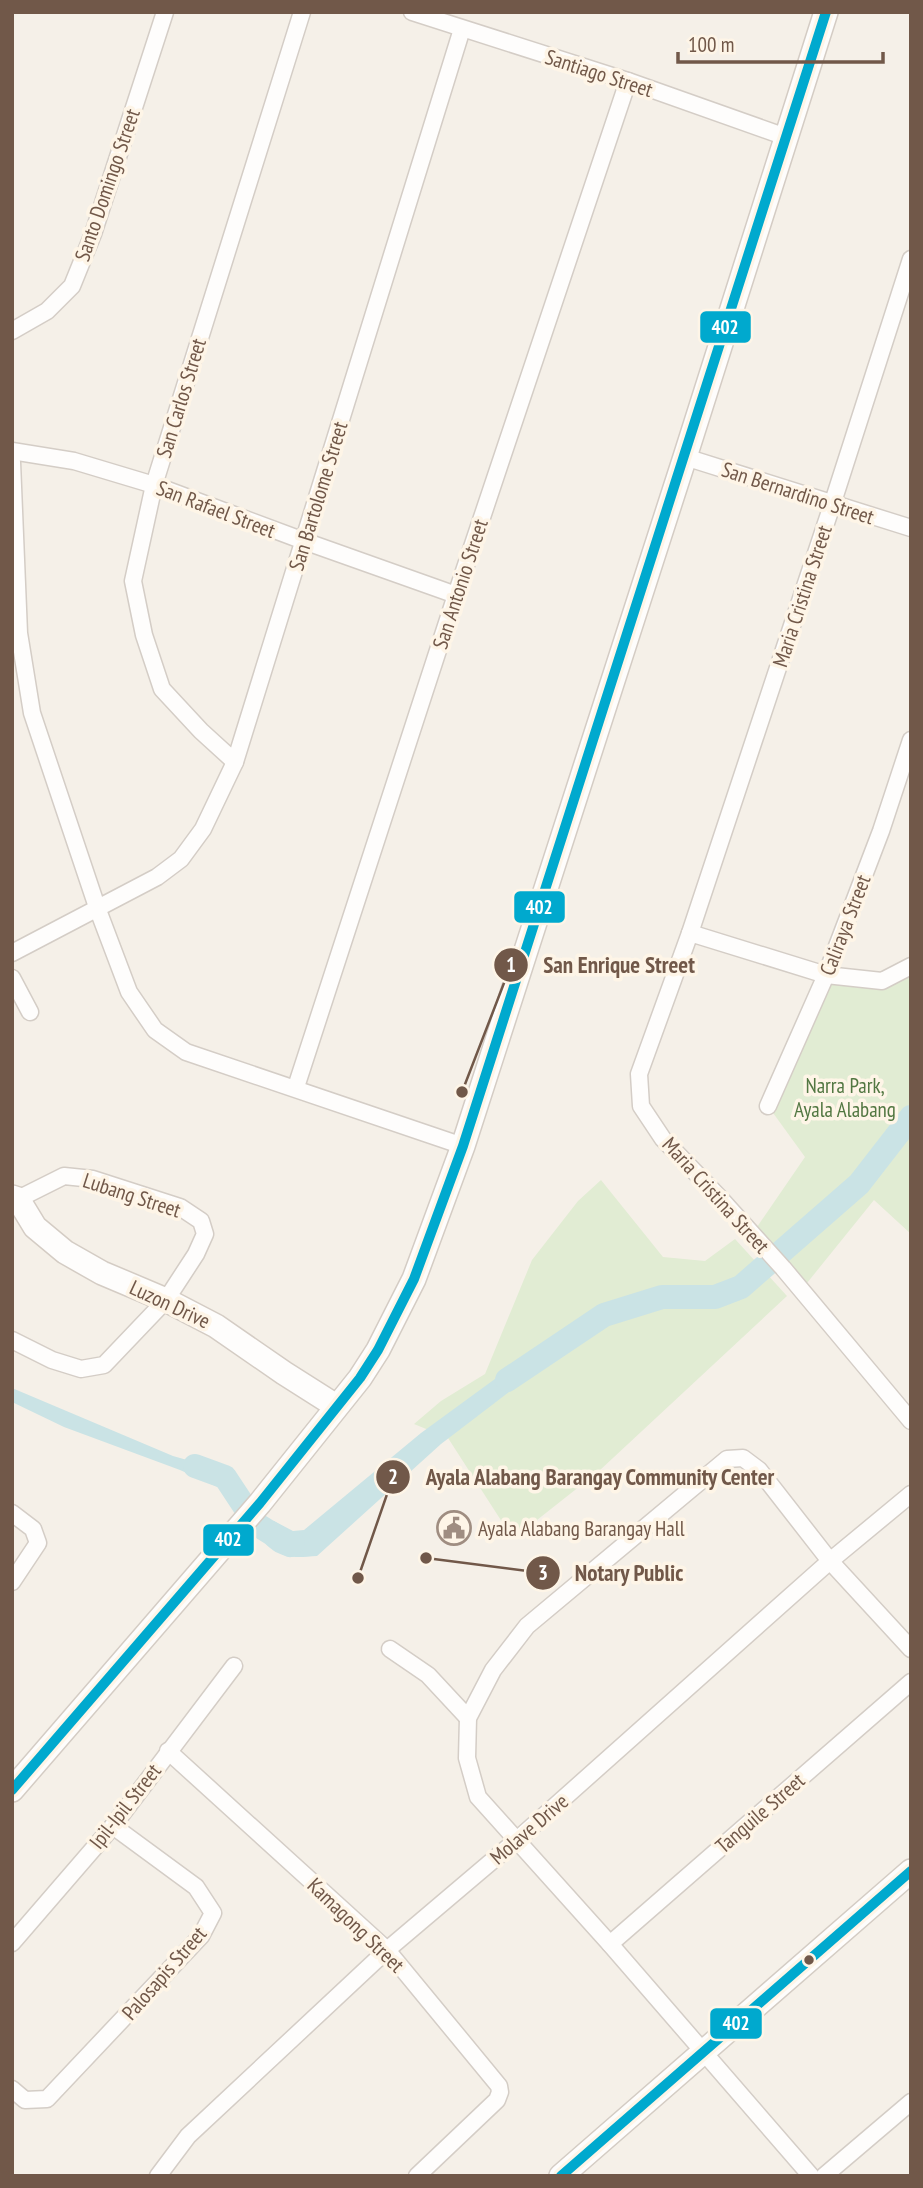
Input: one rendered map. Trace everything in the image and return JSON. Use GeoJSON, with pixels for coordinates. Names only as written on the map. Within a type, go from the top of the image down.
{"type":"FeatureCollection","features":[{"type":"Feature","properties":{"kind":"street","name":"Santo Domingo Street"},"geometry":{"type":"LineString","coordinates":[[12,331],[47,311],[72,286],[93,234],[165,12]]}},
{"type":"Feature","properties":{"kind":"street","name":"San Carlos Street"},"geometry":{"type":"LineString","coordinates":[[235,762],[201,731],[162,689],[144,635],[133,581],[154,485],[302,12]]}},
{"type":"Feature","properties":{"kind":"street","name":"Santiago Street"},"geometry":{"type":"LineString","coordinates":[[412,12],[628,81],[786,137]]}},
{"type":"Feature","properties":{"kind":"street"},"geometry":{"type":"LineString","coordinates":[[12,1790],[260,1503],[360,1378],[378,1350],[414,1279],[463,1146],[826,12]]}},
{"type":"Feature","properties":{"kind":"street","name":"San Bartolome Street"},"geometry":{"type":"LineString","coordinates":[[12,953],[157,877],[181,859],[203,829],[235,762],[462,29]]}},
{"type":"Feature","properties":{"kind":"street","name":"San Antonio Street"},"geometry":{"type":"LineString","coordinates":[[296,1087],[456,595],[628,81]]}},
{"type":"Feature","properties":{"kind":"street","name":"Maria Cristina Street"},"geometry":{"type":"LineString","coordinates":[[911,259],[690,933],[639,1074],[641,1106],[663,1139],[783,1268],[911,1421]]}},
{"type":"Feature","properties":{"kind":"street","name":"San Rafael Street"},"geometry":{"type":"LineString","coordinates":[[12,451],[74,461],[154,485],[456,595]]}},
{"type":"Feature","properties":{"kind":"street","name":"San Bernardino Street"},"geometry":{"type":"LineString","coordinates":[[685,457],[911,528]]}},
{"type":"Feature","properties":{"kind":"street"},"geometry":{"type":"LineString","coordinates":[[12,462],[19,634],[32,713],[98,910],[129,992],[155,1030],[186,1052],[296,1087],[463,1146]]}},
{"type":"Feature","properties":{"kind":"street","name":"Caliraya Street"},"geometry":{"type":"LineString","coordinates":[[768,1106],[826,975],[881,831],[911,740]]}},
{"type":"Feature","properties":{"kind":"street"},"geometry":{"type":"LineString","coordinates":[[690,933],[826,975],[882,981],[911,965]]}},
{"type":"Feature","properties":{"kind":"street"},"geometry":{"type":"LineString","coordinates":[[12,978],[30,1012]]}},
{"type":"Feature","properties":{"kind":"street","name":"Lubang Street"},"geometry":{"type":"LineString","coordinates":[[12,1340],[52,1360],[81,1369],[104,1365],[166,1300],[196,1254],[205,1234],[201,1221],[180,1207],[93,1179],[64,1176],[15,1198]]}},
{"type":"Feature","properties":{"kind":"street","name":"Luzon Drive"},"geometry":{"type":"LineString","coordinates":[[15,1198],[35,1227],[65,1252],[102,1273],[166,1300],[216,1326],[336,1406]]}},
{"type":"Feature","properties":{"kind":"street"},"geometry":{"type":"LineString","coordinates":[[811,2176],[518,1839],[478,1797],[467,1758],[468,1718],[493,1670],[527,1626],[727,1459],[743,1458],[759,1469],[830,1561],[911,1650]]}},
{"type":"Feature","properties":{"kind":"street","name":"Molave Drive"},"geometry":{"type":"LineString","coordinates":[[158,2176],[188,2136],[387,1950],[518,1839],[830,1561],[911,1493]]}},
{"type":"Feature","properties":{"kind":"street"},"geometry":{"type":"LineString","coordinates":[[12,1513],[33,1529],[38,1543],[12,1582]]}},
{"type":"Feature","properties":{"kind":"street"},"geometry":{"type":"LineString","coordinates":[[390,1649],[428,1675],[468,1718]]}},
{"type":"Feature","properties":{"kind":"street","name":"Ipil-Ipil Street"},"geometry":{"type":"LineString","coordinates":[[12,1943],[113,1826],[234,1666]]}},
{"type":"Feature","properties":{"kind":"street","name":"Tanguile Street"},"geometry":{"type":"LineString","coordinates":[[610,1944],[911,1682]]}},
{"type":"Feature","properties":{"kind":"street","name":"Kamagong Street"},"geometry":{"type":"LineString","coordinates":[[168,1751],[387,1950],[499,2086],[497,2100],[416,2176]]}},
{"type":"Feature","properties":{"kind":"street","name":"Palosapis Street"},"geometry":{"type":"LineString","coordinates":[[12,2089],[25,2100],[47,2099],[201,1936],[213,1913],[196,1887],[113,1826]]}},
{"type":"Feature","properties":{"kind":"street"},"geometry":{"type":"LineString","coordinates":[[561,2176],[911,1871]]}},
{"type":"Feature","properties":{"kind":"street"},"geometry":{"type":"LineString","coordinates":[[824,2176],[911,2102]]}},
{"type":"Feature","properties":{"kind":"green space","name":"Narra Park, Ayala Alabang"},"geometry":{"type":"Polygon","coordinates":[[[828,976],[883,982],[911,976],[911,1234],[874,1200],[807,1283],[757,1227],[805,1157],[768,1106],[828,976]]]}},
{"type":"Feature","properties":{"kind":"green space"},"geometry":{"type":"Polygon","coordinates":[[[601,1180],[663,1257],[705,1261],[735,1239],[787,1296],[599,1471],[513,1539],[448,1438],[414,1424],[441,1401],[485,1374],[532,1260],[578,1201],[601,1180]]]}},
{"type":"Feature","properties":{"kind":"water"},"geometry":{"type":"Polygon","coordinates":[[[529,1354],[538,1370],[441,1444],[317,1556],[285,1556],[272,1550],[260,1537],[274,1521],[293,1531],[304,1530],[421,1433],[529,1354]]]}},
{"type":"Feature","properties":{"kind":"water"},"geometry":{"type":"Polygon","coordinates":[[[12,1388],[173,1456],[215,1468],[249,1501],[237,1509],[222,1489],[180,1470],[64,1427],[12,1402],[12,1388]]]}},
{"type":"Feature","properties":{"kind":"waterway"},"geometry":{"type":"LineString","coordinates":[[507,1380],[604,1315],[662,1297],[715,1297],[741,1287],[859,1184],[911,1117]]}},
{"type":"Feature","properties":{"kind":"waterway"},"geometry":{"type":"LineString","coordinates":[[195,1466],[225,1477],[256,1524],[290,1545],[293,1543]]}},
{"type":"Feature","properties":{"kind":"transit line","name":"402"},"geometry":{"type":"LineString","coordinates":[[12,1790],[260,1503],[360,1378],[378,1350],[414,1279],[463,1146],[826,12]]}},
{"type":"Feature","properties":{"kind":"transit line","name":"402"},"geometry":{"type":"LineString","coordinates":[[561,2176],[911,1871]]}},
{"type":"Feature","properties":{"kind":"place","name":"San Enrique Street"},"geometry":{"type":"Point","coordinates":[462,1092]}},
{"type":"Feature","properties":{"kind":"place","name":"Ayala Alabang Barangay Hall"},"geometry":{"type":"Point","coordinates":[454,1528]}},
{"type":"Feature","properties":{"kind":"place","name":"Notary Public"},"geometry":{"type":"Point","coordinates":[426,1558]}},
{"type":"Feature","properties":{"kind":"place","name":"Ayala Alabang Barangay Community Center"},"geometry":{"type":"Point","coordinates":[358,1578]}}]}
